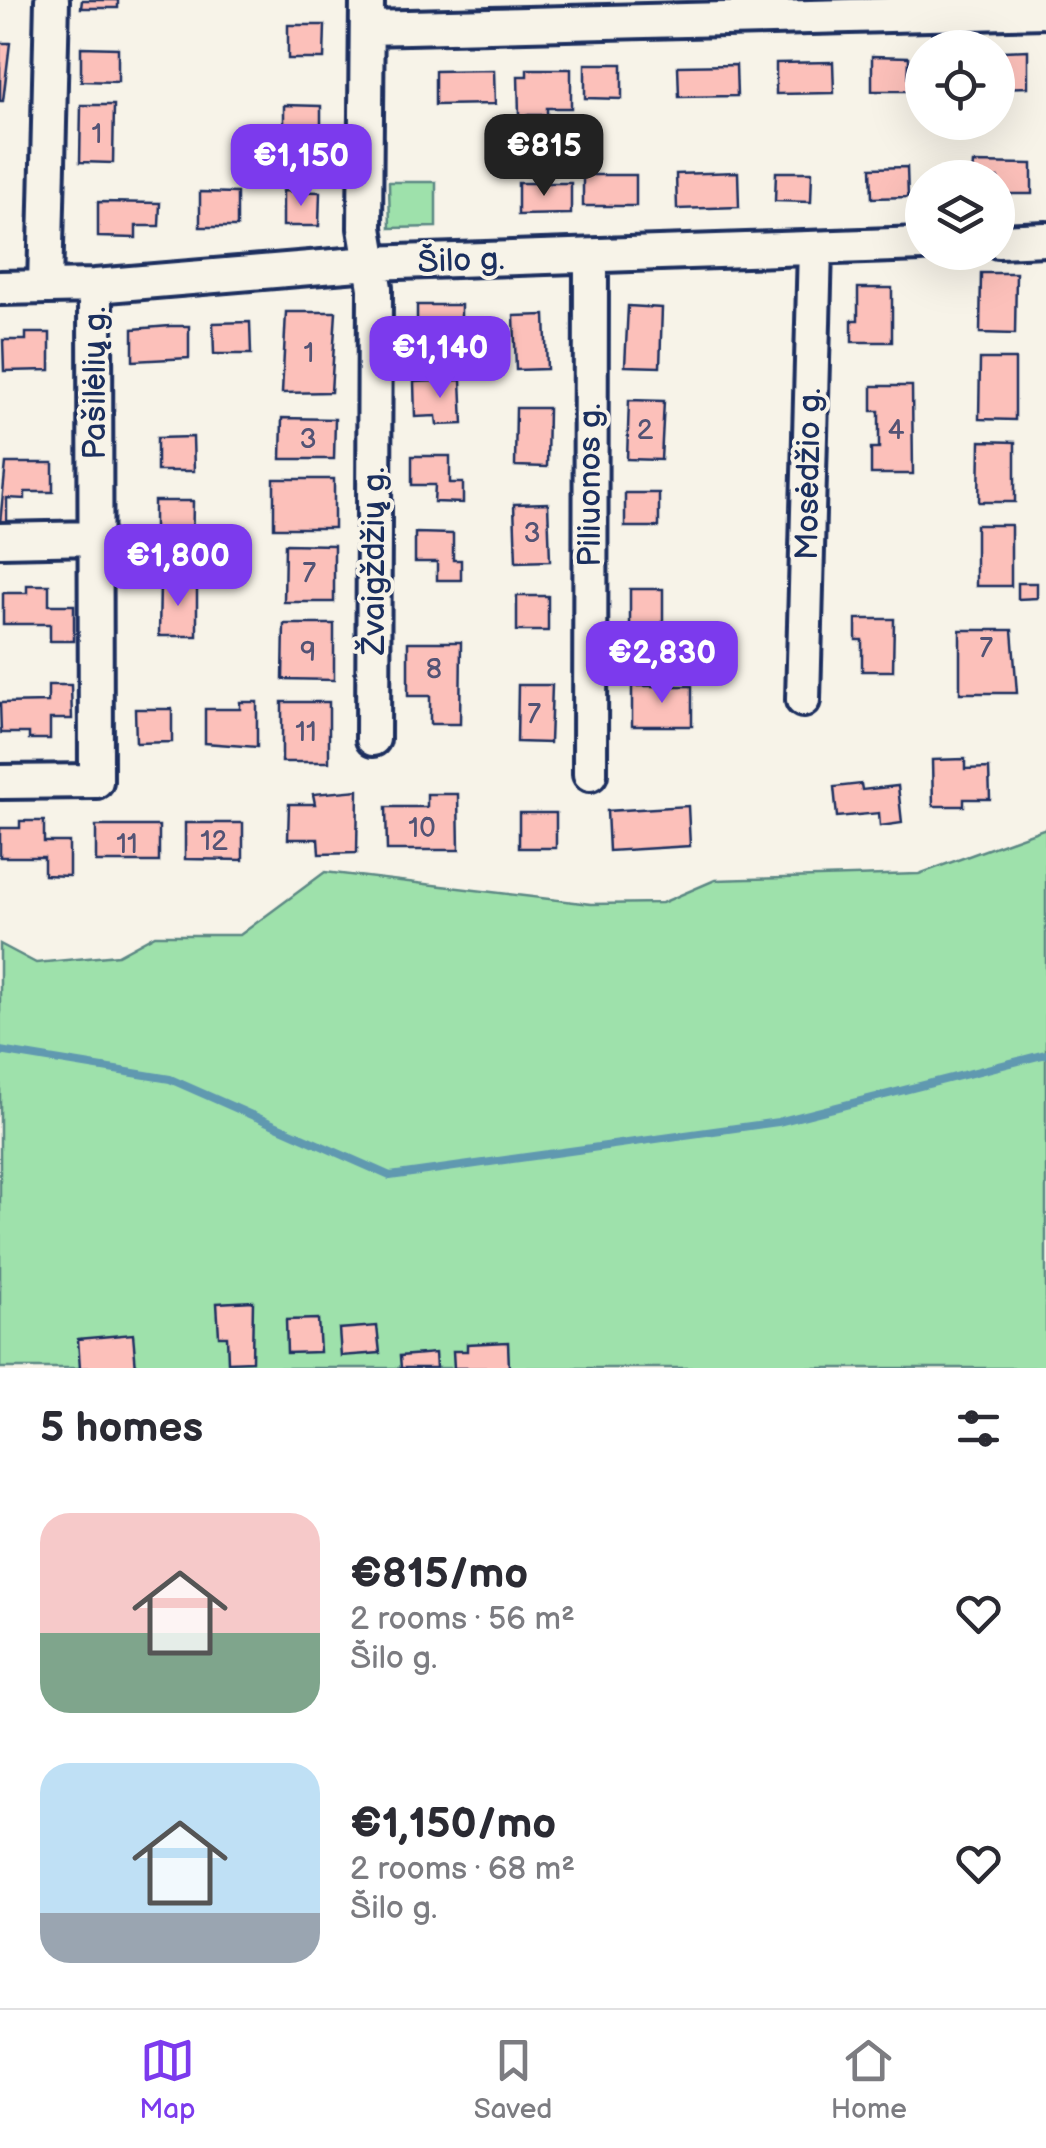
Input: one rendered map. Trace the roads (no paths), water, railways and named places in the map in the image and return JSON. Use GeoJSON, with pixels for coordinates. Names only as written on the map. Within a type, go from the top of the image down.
{"type":"FeatureCollection","features":[{"type":"Feature","properties":{"kind":"street"},"geometry":{"type":"LineString","coordinates":[[46,287],[52,0]]}},
{"type":"Feature","properties":{"kind":"street"},"geometry":{"type":"LineString","coordinates":[[367,14],[1046,11]]}},
{"type":"Feature","properties":{"kind":"street","name":"Žvaigždžių g."},"geometry":{"type":"LineString","coordinates":[[367,14],[365,228],[375,288],[373,739]]}},
{"type":"Feature","properties":{"kind":"street"},"geometry":{"type":"LineString","coordinates":[[1015,240],[1046,239]]}},
{"type":"Feature","properties":{"kind":"street","name":"Šilo g."},"geometry":{"type":"LineString","coordinates":[[0,288],[95,286],[370,263],[905,245]]}},
{"type":"Feature","properties":{"kind":"street","name":"Mosėdžio g."},"geometry":{"type":"LineString","coordinates":[[803,700],[815,248]]}},
{"type":"Feature","properties":{"kind":"street","name":"Piliuonos g."},"geometry":{"type":"LineString","coordinates":[[590,774],[591,257]]}},
{"type":"Feature","properties":{"kind":"street","name":"Pašilėlių g."},"geometry":{"type":"LineString","coordinates":[[0,782],[96,781],[95,286]]}},
{"type":"Feature","properties":{"kind":"street"},"geometry":{"type":"LineString","coordinates":[[0,540],[95,538]]}},
{"type":"Feature","properties":{"kind":"waterway"},"geometry":{"type":"LineString","coordinates":[[0,1051],[170,1079],[390,1176],[778,1122],[1046,1054]]}}]}
